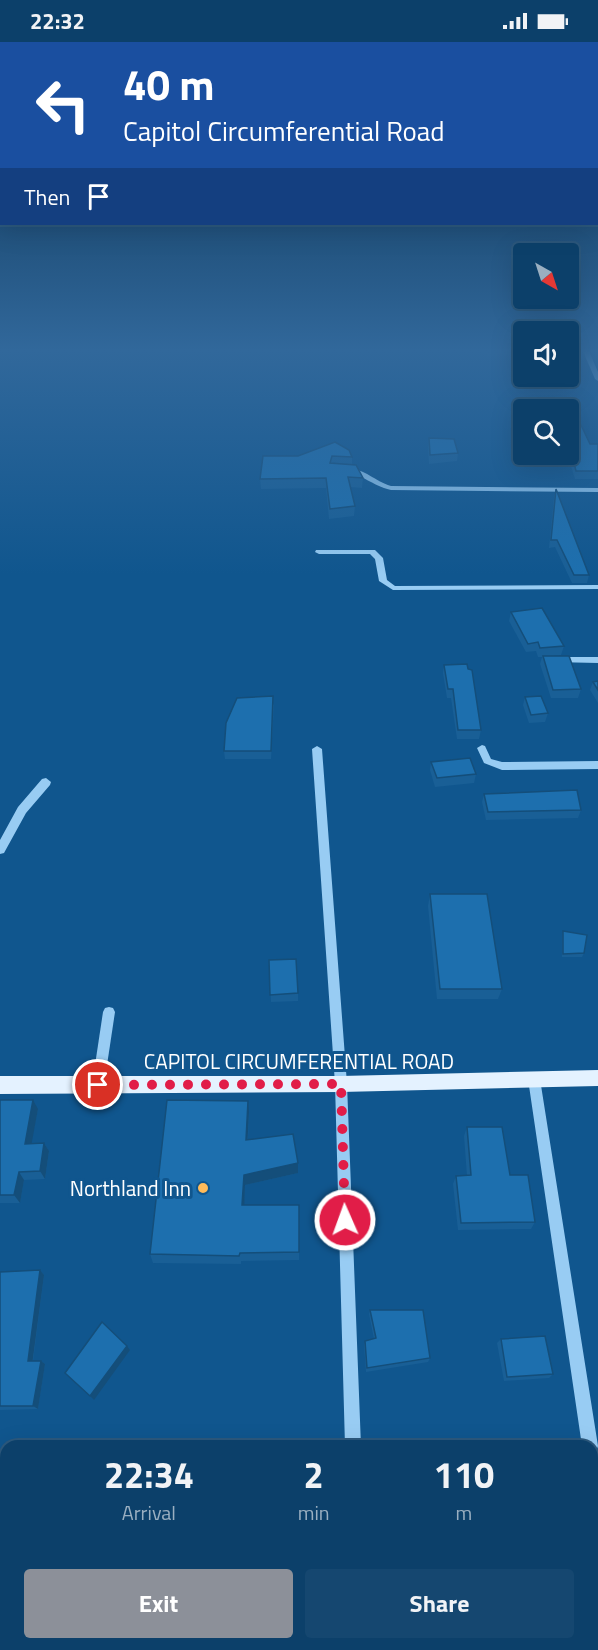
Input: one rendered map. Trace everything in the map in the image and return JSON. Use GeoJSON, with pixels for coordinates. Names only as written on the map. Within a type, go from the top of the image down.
{"type":"FeatureCollection","features":[{"type":"Feature","properties":{"kind":"main road","name":"CAPITOL CIRCUMFERENTIAL ROAD"},"geometry":{"type":"LineString","coordinates":[[0,1085],[341,1084],[598,1078]]}},
{"type":"Feature","properties":{"kind":"street"},"geometry":{"type":"LineString","coordinates":[[333,470],[362,471],[380,485],[401,488],[598,490]]}},
{"type":"Feature","properties":{"kind":"street"},"geometry":{"type":"LineString","coordinates":[[320,552],[372,552],[379,558],[383,581],[393,588],[598,587]]}},
{"type":"Feature","properties":{"kind":"street"},"geometry":{"type":"LineString","coordinates":[[543,660],[598,660]]}},
{"type":"Feature","properties":{"kind":"street"},"geometry":{"type":"LineString","coordinates":[[482,748],[487,761],[502,766],[598,765]]}},
{"type":"Feature","properties":{"kind":"street"},"geometry":{"type":"LineString","coordinates":[[316,749],[341,1084],[353,1440]]}},
{"type":"Feature","properties":{"kind":"street"},"geometry":{"type":"LineString","coordinates":[[0,850],[22,810],[46,782]]}},
{"type":"Feature","properties":{"kind":"street"},"geometry":{"type":"LineString","coordinates":[[98,1085],[109,1012]]}},
{"type":"Feature","properties":{"kind":"street"},"geometry":{"type":"LineString","coordinates":[[534,1079],[589,1440]]}},
{"type":"Feature","properties":{"kind":"building"},"geometry":{"type":"Polygon","coordinates":[[[581,424],[590,444],[598,444],[598,471],[576,471],[574,465],[579,465],[581,424]]]}},
{"type":"Feature","properties":{"kind":"building"},"geometry":{"type":"Polygon","coordinates":[[[429,438],[454,439],[458,453],[430,455],[429,438]]]}},
{"type":"Feature","properties":{"kind":"building"},"geometry":{"type":"Polygon","coordinates":[[[335,442],[349,450],[352,457],[332,456],[330,463],[356,465],[363,478],[348,477],[355,506],[330,509],[326,478],[260,479],[263,456],[298,456],[335,442]]]}},
{"type":"Feature","properties":{"kind":"building"},"geometry":{"type":"Polygon","coordinates":[[[556,489],[589,575],[574,575],[557,540],[551,540],[556,489]]]}},
{"type":"Feature","properties":{"kind":"building"},"geometry":{"type":"Polygon","coordinates":[[[542,608],[564,646],[540,648],[538,642],[528,644],[511,612],[542,608]]]}},
{"type":"Feature","properties":{"kind":"building"},"geometry":{"type":"Polygon","coordinates":[[[543,656],[569,656],[581,689],[553,690],[543,656]]]}},
{"type":"Feature","properties":{"kind":"building"},"geometry":{"type":"Polygon","coordinates":[[[467,664],[468,669],[472,670],[481,730],[458,730],[453,689],[448,689],[444,665],[467,664]]]}},
{"type":"Feature","properties":{"kind":"building"},"geometry":{"type":"Polygon","coordinates":[[[273,696],[271,751],[224,751],[226,723],[237,698],[273,696]]]}},
{"type":"Feature","properties":{"kind":"building"},"geometry":{"type":"Polygon","coordinates":[[[541,696],[548,713],[531,715],[525,697],[541,696]]]}},
{"type":"Feature","properties":{"kind":"building"},"geometry":{"type":"Polygon","coordinates":[[[470,758],[476,774],[437,778],[431,762],[470,758]]]}},
{"type":"Feature","properties":{"kind":"building"},"geometry":{"type":"Polygon","coordinates":[[[577,790],[581,810],[488,812],[484,794],[577,790]]]}},
{"type":"Feature","properties":{"kind":"building"},"geometry":{"type":"Polygon","coordinates":[[[430,894],[487,894],[502,989],[440,989],[430,894]]]}},
{"type":"Feature","properties":{"kind":"building"},"geometry":{"type":"Polygon","coordinates":[[[563,931],[587,935],[584,953],[563,954],[563,931]]]}},
{"type":"Feature","properties":{"kind":"building"},"geometry":{"type":"Polygon","coordinates":[[[296,959],[298,993],[270,995],[269,960],[296,959]]]}},
{"type":"Feature","properties":{"kind":"building"},"geometry":{"type":"Polygon","coordinates":[[[0,1100],[33,1100],[25,1144],[44,1143],[40,1171],[19,1172],[14,1195],[0,1195],[0,1100]]]}},
{"type":"Feature","properties":{"kind":"building","name":"Northland Inn"},"geometry":{"type":"Polygon","coordinates":[[[167,1100],[248,1101],[246,1140],[293,1134],[298,1163],[244,1175],[242,1205],[299,1205],[299,1252],[240,1253],[239,1256],[150,1254],[167,1100]]]}},
{"type":"Feature","properties":{"kind":"building"},"geometry":{"type":"Polygon","coordinates":[[[467,1127],[502,1127],[510,1175],[528,1175],[535,1222],[461,1223],[456,1176],[471,1175],[467,1127]]]}},
{"type":"Feature","properties":{"kind":"building"},"geometry":{"type":"Polygon","coordinates":[[[40,1270],[28,1361],[41,1361],[33,1406],[0,1406],[0,1272],[40,1270]]]}},
{"type":"Feature","properties":{"kind":"building"},"geometry":{"type":"Polygon","coordinates":[[[370,1310],[423,1310],[430,1358],[367,1368],[365,1341],[376,1338],[370,1310]]]}},
{"type":"Feature","properties":{"kind":"building"},"geometry":{"type":"Polygon","coordinates":[[[102,1322],[127,1346],[90,1396],[65,1373],[102,1322]]]}},
{"type":"Feature","properties":{"kind":"building"},"geometry":{"type":"Polygon","coordinates":[[[545,1336],[553,1374],[507,1377],[501,1339],[545,1336]]]}},
{"type":"Feature","properties":{"kind":"place","name":"Northland Inn"},"geometry":{"type":"Point","coordinates":[203,1188]}},
{"type":"Feature","properties":{"kind":"route"},"geometry":{"type":"LineString","coordinates":[[98,1085],[341,1084],[345,1220]]}}]}
